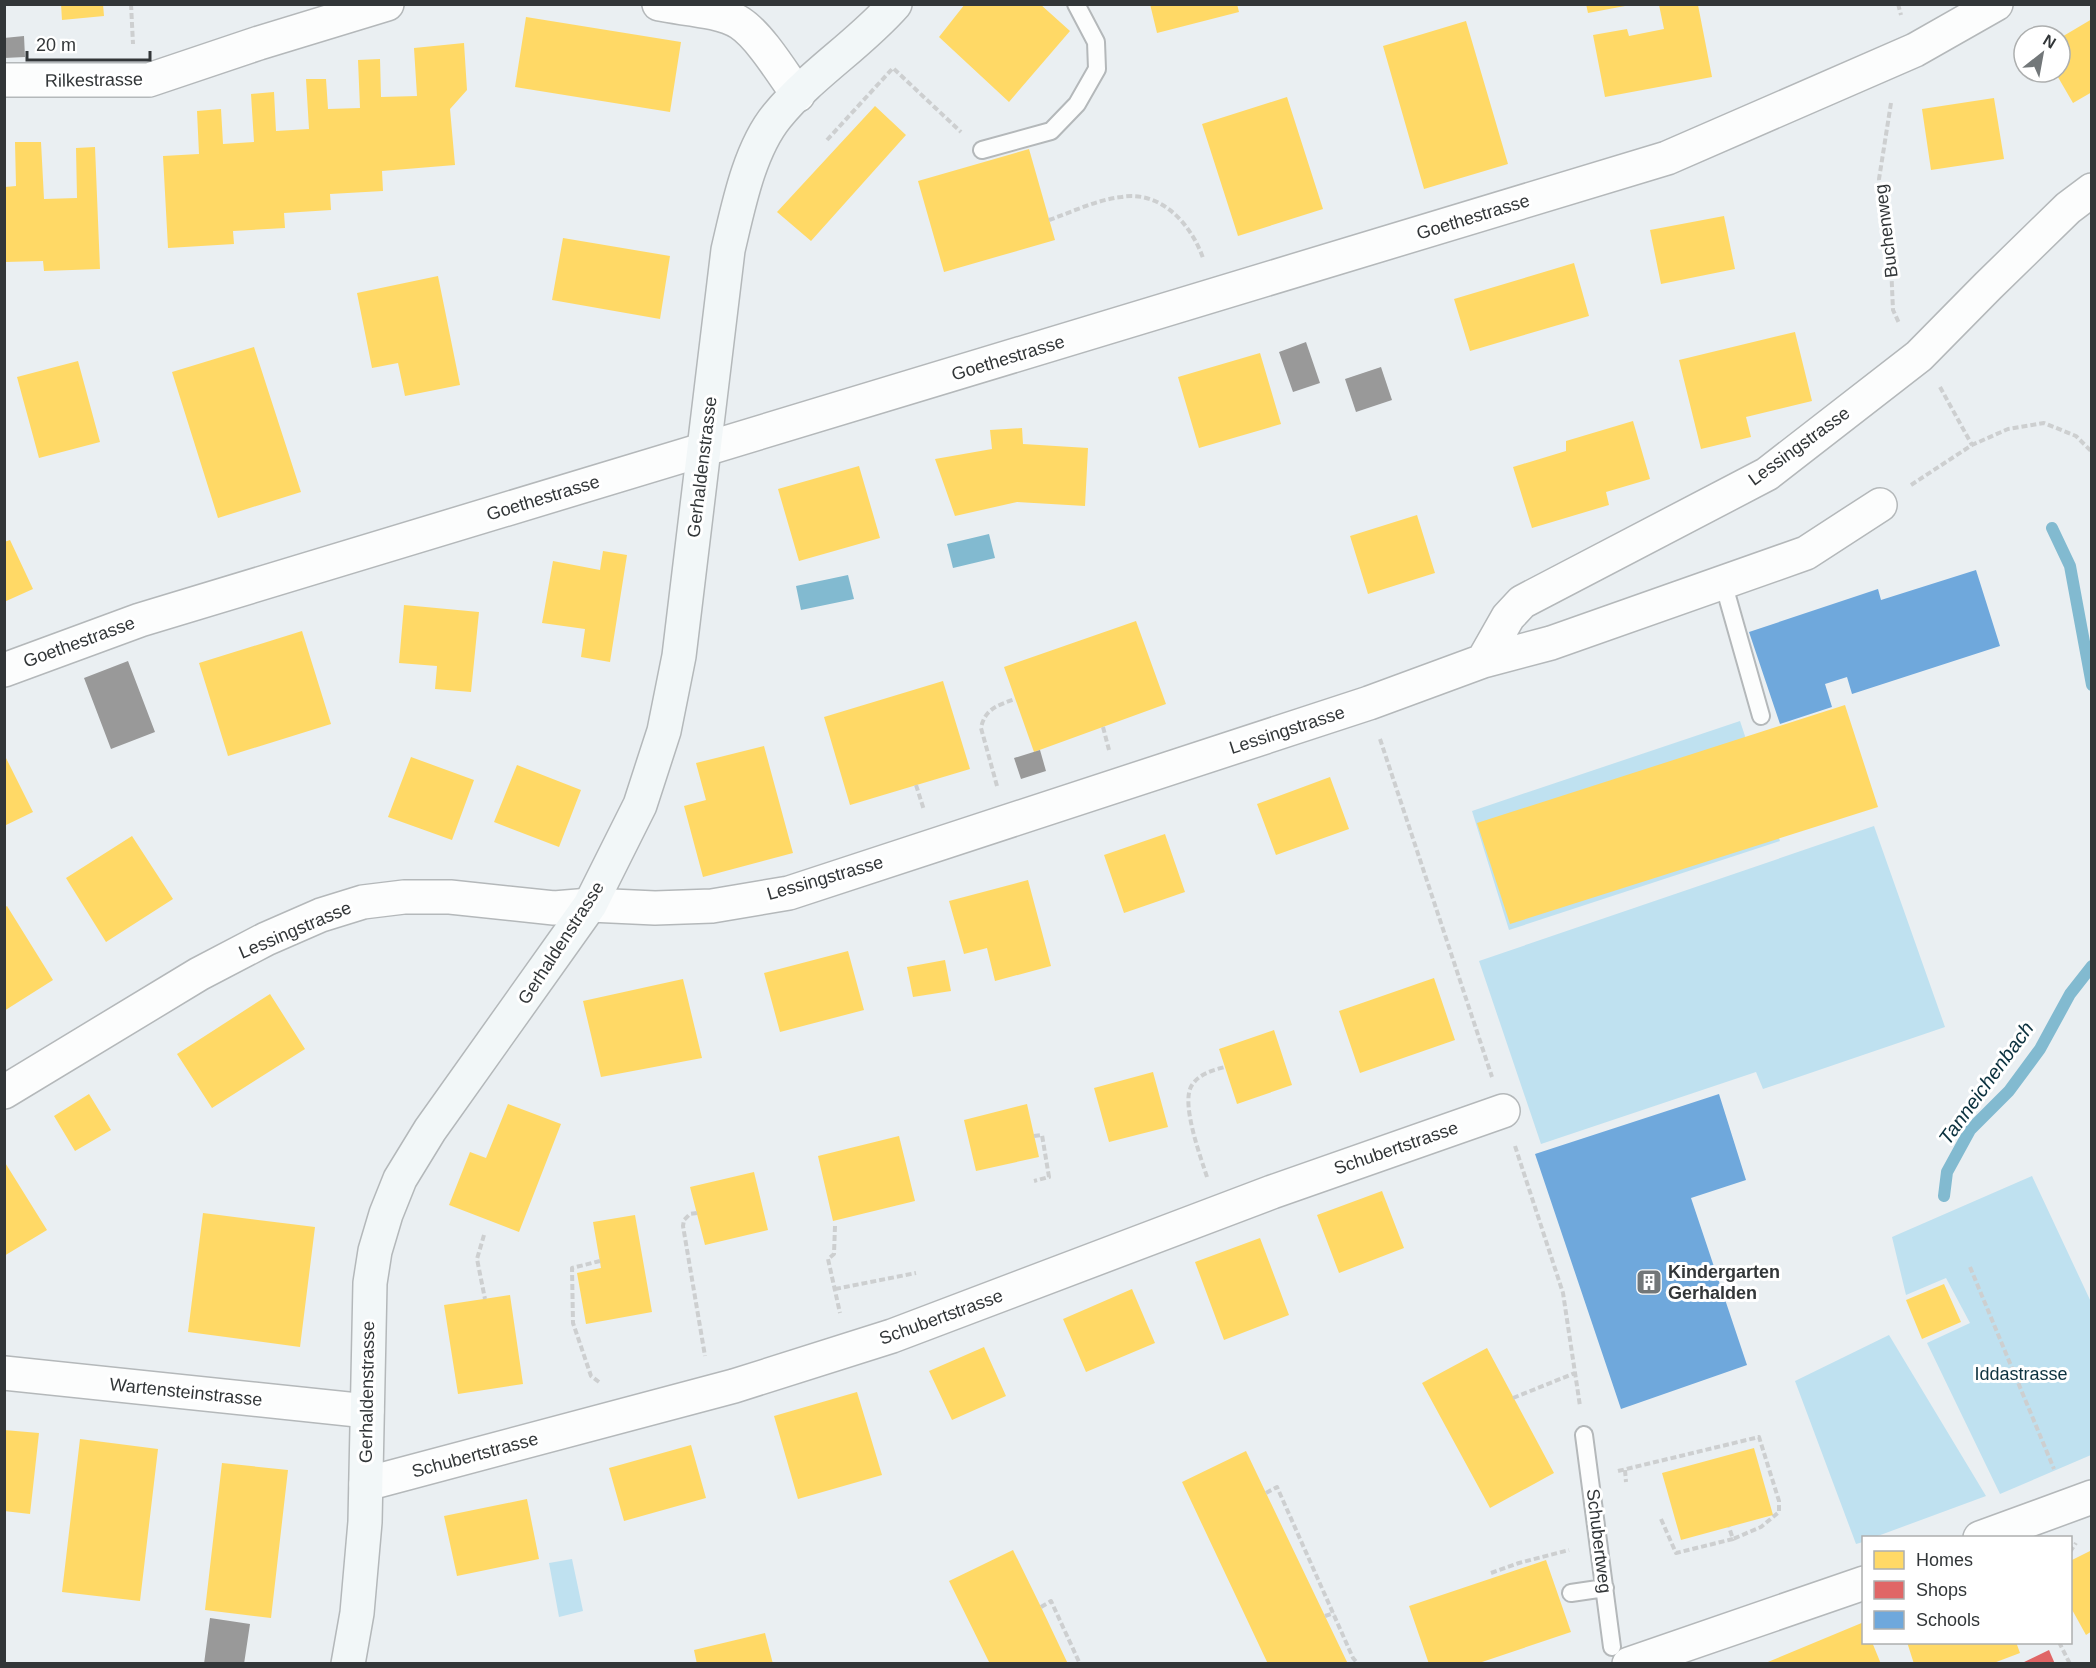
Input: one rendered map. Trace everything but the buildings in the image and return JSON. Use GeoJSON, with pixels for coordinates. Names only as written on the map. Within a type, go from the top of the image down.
{"type":"FeatureCollection","features":[{"type":"Feature","properties":{"kind":"street","name":"Rilkestrasse"},"geometry":{"type":"LineString","coordinates":[[4,80],[149,80],[387,4]]}},
{"type":"Feature","properties":{"kind":"street"},"geometry":{"type":"LineString","coordinates":[[659,4],[722,15],[739,22],[762,45],[798,94]]}},
{"type":"Feature","properties":{"kind":"street","name":"Gerhaldenstrasse"},"geometry":{"type":"LineString","coordinates":[[348,1664],[357,1614],[365,1522],[370,1283],[375,1251],[391,1199],[400,1179],[430,1130],[590,905],[640,805],[664,731],[679,656],[728,250],[742,191],[755,155],[776,117],[895,4]]}},
{"type":"Feature","properties":{"kind":"street","name":"Goethestrasse"},"geometry":{"type":"LineString","coordinates":[[4,670],[140,620],[1667,158],[1910,53],[1996,4]]}},
{"type":"Feature","properties":{"kind":"street","name":"Lessingstrasse"},"geometry":{"type":"LineString","coordinates":[[1483,662],[1508,617],[1522,602],[1767,474],[1902,370],[1919,356],[2068,208],[2091,190]]}},
{"type":"Feature","properties":{"kind":"street","name":"Lessingstrasse"},"geometry":{"type":"LineString","coordinates":[[4,1092],[199,974],[266,939],[321,915],[363,902],[404,897],[450,897],[554,908],[590,905],[655,908],[712,906],[789,893],[1369,704],[1483,662],[1551,644],[1806,553],[1880,505]]}},
{"type":"Feature","properties":{"kind":"street","name":"Schubertstrasse"},"geometry":{"type":"LineString","coordinates":[[366,1484],[711,1392],[920,1326],[1219,1212],[1503,1111]]}},
{"type":"Feature","properties":{"kind":"street","name":"Wartensteinstrasse"},"geometry":{"type":"LineString","coordinates":[[4,1373],[367,1411]]}},
{"type":"Feature","properties":{"kind":"street"},"geometry":{"type":"LineString","coordinates":[[1985,1536],[2091,1497]]}},
{"type":"Feature","properties":{"kind":"street"},"geometry":{"type":"LineString","coordinates":[[1620,1655],[1862,1583]]}},
{"type":"Feature","properties":{"kind":"lane"},"geometry":{"type":"LineString","coordinates":[[982,150],[1051,131],[1077,104],[1097,69],[1096,42],[1076,4]]}},
{"type":"Feature","properties":{"kind":"lane"},"geometry":{"type":"LineString","coordinates":[[1724,582],[1761,716]]}},
{"type":"Feature","properties":{"kind":"lane","name":"Schubertweg"},"geometry":{"type":"LineString","coordinates":[[1584,1435],[1605,1588],[1620,1655]]}},
{"type":"Feature","properties":{"kind":"lane"},"geometry":{"type":"LineString","coordinates":[[1571,1593],[1605,1588]]}},
{"type":"Feature","properties":{"kind":"path"},"geometry":{"type":"LineString","coordinates":[[827,140],[893,69],[982,150]]}},
{"type":"Feature","properties":{"kind":"path","name":"Buchenweg"},"geometry":{"type":"LineString","coordinates":[[1892,98],[1879,179],[1890,242],[1893,310],[1901,328]]}},
{"type":"Feature","properties":{"kind":"path"},"geometry":{"type":"LineString","coordinates":[[1049,220],[1122,196],[1148,199],[1176,214],[1188,227],[1200,248],[1206,265]]}},
{"type":"Feature","properties":{"kind":"path"},"geometry":{"type":"LineString","coordinates":[[1938,384],[1972,445]]}},
{"type":"Feature","properties":{"kind":"path"},"geometry":{"type":"LineString","coordinates":[[1880,505],[1972,445],[2008,429],[2044,423],[2076,436],[2091,452]]}},
{"type":"Feature","properties":{"kind":"path"},"geometry":{"type":"LineString","coordinates":[[1010,821],[1002,802],[981,728],[982,721],[992,708],[1016,699]]}},
{"type":"Feature","properties":{"kind":"path"},"geometry":{"type":"LineString","coordinates":[[1103,728],[1112,758]]}},
{"type":"Feature","properties":{"kind":"path"},"geometry":{"type":"LineString","coordinates":[[1379,735],[1412,837]]}},
{"type":"Feature","properties":{"kind":"path"},"geometry":{"type":"LineString","coordinates":[[1219,1212],[1200,1156],[1188,1096],[1190,1087],[1198,1078],[1225,1067]]}},
{"type":"Feature","properties":{"kind":"path"},"geometry":{"type":"LineString","coordinates":[[1034,1136],[1042,1135],[1049,1177],[1034,1181]]}},
{"type":"Feature","properties":{"kind":"path"},"geometry":{"type":"LineString","coordinates":[[697,1213],[690,1214],[684,1220],[683,1226],[711,1392]]}},
{"type":"Feature","properties":{"kind":"path"},"geometry":{"type":"LineString","coordinates":[[835,1226],[834,1254],[828,1258],[848,1349]]}},
{"type":"Feature","properties":{"kind":"path"},"geometry":{"type":"LineString","coordinates":[[484,1235],[477,1259],[484,1299]]}},
{"type":"Feature","properties":{"kind":"path"},"geometry":{"type":"LineString","coordinates":[[600,1261],[572,1268],[573,1323],[591,1376],[608,1388]]}},
{"type":"Feature","properties":{"kind":"path"},"geometry":{"type":"LineString","coordinates":[[1970,1267],[2056,1472]]}},
{"type":"Feature","properties":{"kind":"path"},"geometry":{"type":"LineString","coordinates":[[835,1289],[916,1273]]}},
{"type":"Feature","properties":{"kind":"path"},"geometry":{"type":"LineString","coordinates":[[1513,1398],[1575,1373]]}},
{"type":"Feature","properties":{"kind":"path"},"geometry":{"type":"LineString","coordinates":[[1590,1477],[1760,1437],[1779,1501],[1779,1512],[1761,1527],[1733,1539],[1676,1553],[1661,1520]]}},
{"type":"Feature","properties":{"kind":"path"},"geometry":{"type":"LineString","coordinates":[[1625,1470],[1626,1482]]}},
{"type":"Feature","properties":{"kind":"path"},"geometry":{"type":"LineString","coordinates":[[1266,1493],[1277,1487],[1353,1658],[1358,1664]]}},
{"type":"Feature","properties":{"kind":"path"},"geometry":{"type":"LineString","coordinates":[[1729,1527],[1733,1539]]}},
{"type":"Feature","properties":{"kind":"path"},"geometry":{"type":"LineString","coordinates":[[1491,1573],[1564,1551],[1600,1547]]}},
{"type":"Feature","properties":{"kind":"path"},"geometry":{"type":"LineString","coordinates":[[1041,1607],[1051,1601],[1080,1664]]}},
{"type":"Feature","properties":{"kind":"path"},"geometry":{"type":"LineString","coordinates":[[1325,1616],[1334,1613]]}},
{"type":"Feature","properties":{"kind":"path"},"geometry":{"type":"LineString","coordinates":[[2060,1644],[2070,1664]]}},
{"type":"Feature","properties":{"kind":"green space"},"geometry":{"type":"Polygon","coordinates":[[[1740,721],[1780,841],[1509,930],[1472,811],[1740,721]]]}},
{"type":"Feature","properties":{"kind":"green space"},"geometry":{"type":"Polygon","coordinates":[[[1874,826],[1945,1027],[1763,1089],[1756,1072],[1541,1144],[1479,961],[1874,826]]]}},
{"type":"Feature","properties":{"kind":"green space","name":"Iddastrasse"},"geometry":{"type":"Polygon","coordinates":[[[2032,1176],[2091,1302],[2091,1455],[2000,1494],[1927,1343],[1970,1323],[1946,1278],[1906,1295],[1892,1237],[2032,1176]]]}},
{"type":"Feature","properties":{"kind":"green space"},"geometry":{"type":"Polygon","coordinates":[[[1889,1335],[1986,1496],[1878,1536],[1862,1536],[1862,1542],[1856,1544],[1795,1381],[1889,1335]]]}},
{"type":"Feature","properties":{"kind":"green space"},"geometry":{"type":"Polygon","coordinates":[[[572,1559],[583,1611],[559,1617],[549,1563],[572,1559]]]}},
{"type":"Feature","properties":{"kind":"shaded area"},"geometry":{"type":"Polygon","coordinates":[[[989,534],[995,558],[953,568],[947,544],[989,534]]]}},
{"type":"Feature","properties":{"kind":"shaded area"},"geometry":{"type":"Polygon","coordinates":[[[848,575],[854,599],[801,610],[796,586],[848,575]]]}},
{"type":"Feature","properties":{"kind":"waterway","name":"Tanneichenbach"},"geometry":{"type":"LineString","coordinates":[[2052,528],[2070,566],[2092,685]]}},
{"type":"Feature","properties":{"kind":"waterway","name":"Tanneichenbach"},"geometry":{"type":"LineString","coordinates":[[1944,1196],[1947,1172],[1970,1130],[2009,1091],[2040,1049],[2070,994],[2092,966]]}},
{"type":"Feature","properties":{"kind":"place","name":"Kindergarten Gerhalden"},"geometry":{"type":"Point","coordinates":[1649,1282]}}]}
